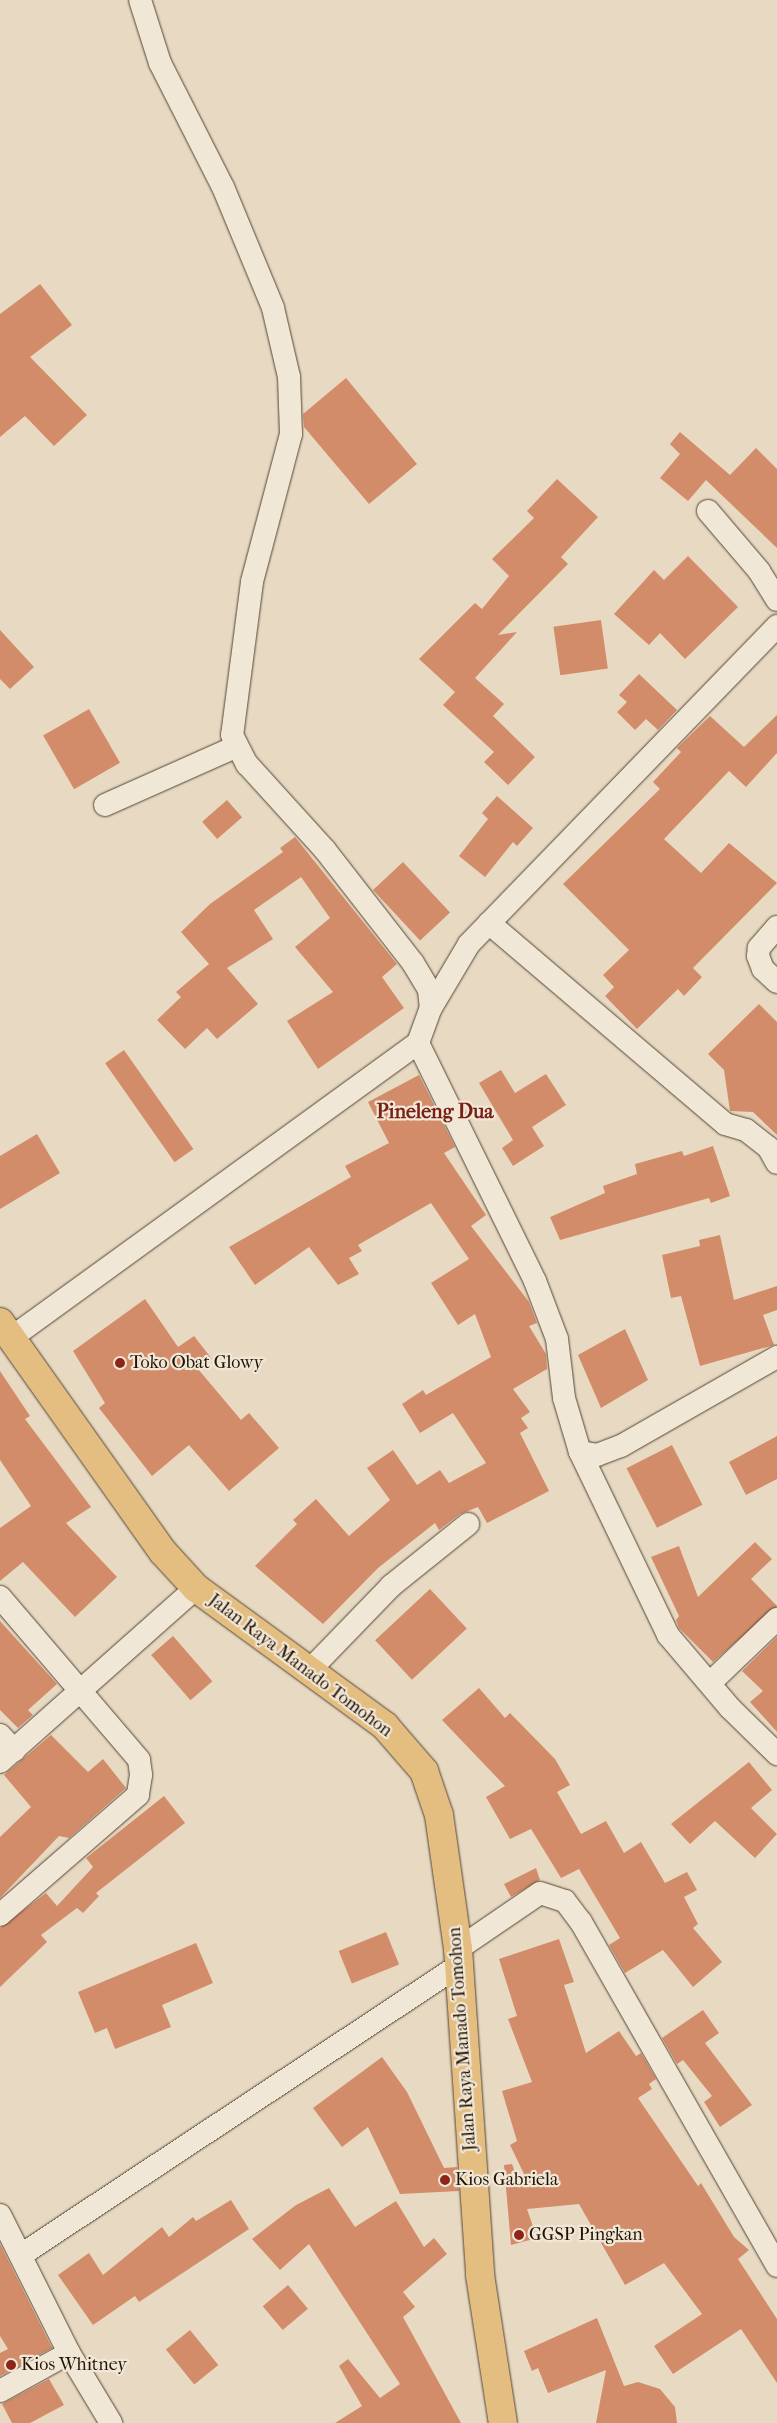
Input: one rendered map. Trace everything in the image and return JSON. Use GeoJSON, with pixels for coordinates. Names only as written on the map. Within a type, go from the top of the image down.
{"type":"FeatureCollection","features":[{"type":"Feature","properties":{"kind":"highway","name":"Jalan Raya Manado Tomohon"},"geometry":{"type":"LineString","coordinates":[[6,1330],[163,1552],[196,1588],[308,1672],[385,1726],[424,1771],[439,1815],[458,1958],[480,2275],[503,2423]]}},
{"type":"Feature","properties":{"kind":"street"},"geometry":{"type":"LineString","coordinates":[[140,0],[160,63],[223,187],[273,308],[289,377],[291,434],[252,582],[231,712],[235,747],[401,945],[422,977],[432,1008]]}},
{"type":"Feature","properties":{"kind":"street"},"geometry":{"type":"LineString","coordinates":[[708,511],[770,584],[777,600]]}},
{"type":"Feature","properties":{"kind":"street"},"geometry":{"type":"LineString","coordinates":[[6,1330],[418,1043],[432,1008],[457,961],[489,923],[777,626]]}},
{"type":"Feature","properties":{"kind":"street"},"geometry":{"type":"LineString","coordinates":[[105,805],[235,747]]}},
{"type":"Feature","properties":{"kind":"street"},"geometry":{"type":"LineString","coordinates":[[489,923],[724,1124],[746,1130],[768,1146],[777,1163]]}},
{"type":"Feature","properties":{"kind":"street"},"geometry":{"type":"LineString","coordinates":[[777,927],[758,948],[758,956],[763,969],[777,982]]}},
{"type":"Feature","properties":{"kind":"street"},"geometry":{"type":"LineString","coordinates":[[418,1043],[542,1298],[557,1339],[564,1398],[580,1452],[668,1635],[777,1754]]}},
{"type":"Feature","properties":{"kind":"street"},"geometry":{"type":"LineString","coordinates":[[580,1452],[597,1455],[621,1446],[777,1357]]}},
{"type":"Feature","properties":{"kind":"street"},"geometry":{"type":"LineString","coordinates":[[308,1672],[391,1586],[468,1524]]}},
{"type":"Feature","properties":{"kind":"street"},"geometry":{"type":"LineString","coordinates":[[5,1749],[80,1690],[196,1588]]}},
{"type":"Feature","properties":{"kind":"street"},"geometry":{"type":"LineString","coordinates":[[0,1597],[139,1760],[138,1795],[0,1916]]}},
{"type":"Feature","properties":{"kind":"street"},"geometry":{"type":"LineString","coordinates":[[710,1682],[777,1619]]}},
{"type":"Feature","properties":{"kind":"street"},"geometry":{"type":"LineString","coordinates":[[21,2255],[458,1958],[540,1893],[548,1892],[565,1901],[581,1922],[777,2266]]}},
{"type":"Feature","properties":{"kind":"street"},"geometry":{"type":"LineString","coordinates":[[0,2215],[69,2353],[111,2423]]}},
{"type":"Feature","properties":{"kind":"street"},"geometry":{"type":"LineString","coordinates":[[0,2391],[69,2353]]}},
{"type":"Feature","properties":{"kind":"building"},"geometry":{"type":"Polygon","coordinates":[[[40,284],[72,325],[30,357],[87,415],[54,446],[25,416],[0,437],[0,314],[40,284]]]}},
{"type":"Feature","properties":{"kind":"building"},"geometry":{"type":"Polygon","coordinates":[[[346,378],[417,464],[369,504],[304,427],[303,414],[346,378]]]}},
{"type":"Feature","properties":{"kind":"building"},"geometry":{"type":"Polygon","coordinates":[[[680,432],[730,475],[756,448],[777,469],[777,548],[706,480],[688,501],[660,478],[680,454],[670,444],[680,432]]]}},
{"type":"Feature","properties":{"kind":"building"},"geometry":{"type":"Polygon","coordinates":[[[557,479],[598,517],[561,557],[568,564],[498,635],[517,632],[475,678],[504,704],[493,716],[535,757],[508,785],[484,762],[494,752],[443,705],[455,692],[419,659],[475,603],[482,609],[509,576],[492,559],[534,518],[527,511],[557,479]]]}},
{"type":"Feature","properties":{"kind":"building"},"geometry":{"type":"Polygon","coordinates":[[[688,556],[738,607],[685,659],[660,633],[649,645],[614,614],[654,570],[664,580],[688,556]]]}},
{"type":"Feature","properties":{"kind":"building"},"geometry":{"type":"Polygon","coordinates":[[[601,620],[608,669],[560,675],[553,627],[601,620]]]}},
{"type":"Feature","properties":{"kind":"building"},"geometry":{"type":"Polygon","coordinates":[[[0,630],[34,667],[10,689],[0,679],[0,630]]]}},
{"type":"Feature","properties":{"kind":"building"},"geometry":{"type":"Polygon","coordinates":[[[639,674],[677,710],[658,730],[646,719],[635,730],[617,712],[627,702],[619,695],[639,674]]]}},
{"type":"Feature","properties":{"kind":"building"},"geometry":{"type":"Polygon","coordinates":[[[89,709],[120,763],[74,789],[43,736],[89,709]]]}},
{"type":"Feature","properties":{"kind":"building"},"geometry":{"type":"Polygon","coordinates":[[[777,715],[777,753],[746,787],[729,771],[664,839],[701,873],[729,843],[777,883],[693,968],[702,977],[684,996],[678,989],[637,1029],[605,996],[614,987],[603,975],[629,950],[563,884],[660,789],[653,782],[681,752],[677,748],[710,716],[744,747],[777,715]]]}},
{"type":"Feature","properties":{"kind":"building"},"geometry":{"type":"Polygon","coordinates":[[[497,796],[533,828],[517,846],[513,842],[485,877],[459,856],[488,819],[482,813],[497,796]]]}},
{"type":"Feature","properties":{"kind":"building"},"geometry":{"type":"Polygon","coordinates":[[[227,800],[242,817],[217,839],[202,822],[227,800]]]}},
{"type":"Feature","properties":{"kind":"building"},"geometry":{"type":"Polygon","coordinates":[[[295,837],[397,964],[382,977],[404,1008],[318,1069],[287,1021],[333,992],[295,947],[330,918],[301,877],[254,910],[273,939],[227,968],[258,1004],[217,1039],[207,1028],[185,1049],[157,1020],[181,997],[176,992],[209,964],[181,932],[210,904],[283,852],[280,848],[295,837]]]}},
{"type":"Feature","properties":{"kind":"building"},"geometry":{"type":"Polygon","coordinates":[[[403,862],[450,912],[420,940],[373,890],[403,862]]]}},
{"type":"Feature","properties":{"kind":"building"},"geometry":{"type":"Polygon","coordinates":[[[759,1004],[777,1022],[777,1135],[753,1112],[730,1111],[724,1070],[708,1054],[759,1004]]]}},
{"type":"Feature","properties":{"kind":"building"},"geometry":{"type":"Polygon","coordinates":[[[124,1050],[193,1149],[175,1162],[105,1063],[124,1050]]]}},
{"type":"Feature","properties":{"kind":"building"},"geometry":{"type":"Polygon","coordinates":[[[501,1070],[515,1093],[546,1074],[566,1105],[532,1127],[544,1146],[513,1166],[502,1148],[513,1140],[479,1083],[501,1070]]]}},
{"type":"Feature","properties":{"kind":"building"},"geometry":{"type":"Polygon","coordinates":[[[419,1075],[455,1147],[444,1153],[486,1215],[471,1226],[529,1302],[537,1323],[529,1326],[546,1354],[547,1369],[513,1389],[530,1412],[521,1418],[528,1428],[520,1433],[549,1491],[487,1523],[478,1507],[460,1514],[439,1530],[435,1523],[378,1568],[323,1624],[255,1566],[297,1524],[293,1520],[316,1499],[349,1536],[390,1500],[367,1468],[393,1450],[417,1485],[440,1470],[449,1483],[486,1463],[453,1413],[420,1433],[402,1404],[423,1390],[426,1395],[491,1357],[475,1314],[458,1325],[431,1283],[469,1259],[431,1203],[358,1245],[362,1251],[349,1258],[359,1274],[338,1285],[309,1247],[255,1285],[229,1247],[351,1177],[345,1166],[389,1143],[368,1102],[419,1075]]]}},
{"type":"Feature","properties":{"kind":"building"},"geometry":{"type":"Polygon","coordinates":[[[37,1134],[60,1173],[0,1209],[0,1156],[37,1134]]]}},
{"type":"Feature","properties":{"kind":"building"},"geometry":{"type":"Polygon","coordinates":[[[713,1146],[730,1196],[711,1203],[709,1198],[560,1240],[550,1217],[605,1193],[603,1186],[637,1174],[635,1164],[682,1151],[684,1156],[713,1146]]]}},
{"type":"Feature","properties":{"kind":"building"},"geometry":{"type":"Polygon","coordinates":[[[720,1235],[734,1300],[777,1286],[777,1310],[763,1315],[774,1345],[700,1366],[681,1296],[671,1298],[662,1255],[700,1246],[699,1240],[720,1235]]]}},
{"type":"Feature","properties":{"kind":"building"},"geometry":{"type":"Polygon","coordinates":[[[145,1299],[178,1347],[194,1336],[212,1359],[198,1369],[241,1420],[249,1413],[279,1448],[229,1491],[189,1445],[152,1476],[99,1408],[105,1403],[73,1351],[145,1299]]]}},
{"type":"Feature","properties":{"kind":"building"},"geometry":{"type":"Polygon","coordinates":[[[625,1329],[648,1380],[601,1408],[578,1355],[625,1329]]]}},
{"type":"Feature","properties":{"kind":"building"},"geometry":{"type":"Polygon","coordinates":[[[0,1371],[30,1416],[25,1419],[91,1507],[66,1523],[117,1577],[75,1617],[23,1562],[0,1581],[0,1528],[31,1506],[0,1460],[0,1371]]]}},
{"type":"Feature","properties":{"kind":"building"},"geometry":{"type":"Polygon","coordinates":[[[777,1436],[777,1479],[746,1495],[729,1462],[777,1436]]]}},
{"type":"Feature","properties":{"kind":"building"},"geometry":{"type":"Polygon","coordinates":[[[672,1445],[702,1505],[657,1528],[627,1468],[672,1445]]]}},
{"type":"Feature","properties":{"kind":"building"},"geometry":{"type":"Polygon","coordinates":[[[755,1542],[772,1559],[751,1579],[777,1606],[713,1662],[679,1628],[676,1620],[679,1616],[651,1557],[679,1546],[698,1597],[755,1542]]]}},
{"type":"Feature","properties":{"kind":"building"},"geometry":{"type":"Polygon","coordinates":[[[430,1589],[467,1628],[412,1680],[375,1640],[430,1589]]]}},
{"type":"Feature","properties":{"kind":"building"},"geometry":{"type":"Polygon","coordinates":[[[0,1621],[57,1684],[28,1710],[33,1715],[18,1728],[0,1710],[0,1621]]]}},
{"type":"Feature","properties":{"kind":"building"},"geometry":{"type":"Polygon","coordinates":[[[173,1636],[212,1681],[190,1700],[151,1655],[173,1636]]]}},
{"type":"Feature","properties":{"kind":"building"},"geometry":{"type":"Polygon","coordinates":[[[777,1637],[777,1732],[750,1702],[763,1691],[742,1671],[777,1637]]]}},
{"type":"Feature","properties":{"kind":"building"},"geometry":{"type":"Polygon","coordinates":[[[479,1688],[505,1718],[510,1713],[555,1759],[570,1785],[557,1792],[581,1834],[606,1821],[624,1853],[641,1842],[665,1883],[687,1872],[697,1890],[684,1897],[698,1924],[693,1928],[722,1962],[693,1987],[663,1950],[625,1973],[609,1945],[620,1938],[579,1869],[561,1878],[531,1829],[510,1839],[486,1797],[505,1786],[442,1720],[479,1688]]]}},
{"type":"Feature","properties":{"kind":"building"},"geometry":{"type":"Polygon","coordinates":[[[51,1735],[88,1772],[103,1759],[126,1788],[69,1838],[59,1836],[0,1898],[0,1837],[31,1807],[4,1775],[51,1735]]]}},
{"type":"Feature","properties":{"kind":"building"},"geometry":{"type":"Polygon","coordinates":[[[749,1762],[772,1790],[751,1808],[777,1834],[755,1858],[715,1821],[690,1844],[671,1824],[749,1762]]]}},
{"type":"Feature","properties":{"kind":"building"},"geometry":{"type":"Polygon","coordinates":[[[164,1796],[185,1823],[96,1893],[99,1896],[83,1913],[77,1908],[41,1935],[47,1942],[0,1987],[0,1928],[46,1893],[57,1906],[93,1867],[86,1858],[164,1796]]]}},
{"type":"Feature","properties":{"kind":"building"},"geometry":{"type":"Polygon","coordinates":[[[536,1868],[540,1880],[511,1897],[504,1884],[536,1868]]]}},
{"type":"Feature","properties":{"kind":"building"},"geometry":{"type":"Polygon","coordinates":[[[386,1932],[399,1964],[352,1984],[339,1951],[386,1932]]]}},
{"type":"Feature","properties":{"kind":"building"},"geometry":{"type":"Polygon","coordinates":[[[559,1939],[574,1982],[564,1985],[586,2053],[619,2031],[636,2056],[641,2053],[656,2079],[649,2084],[652,2089],[638,2098],[698,2186],[701,2183],[734,2237],[749,2250],[738,2259],[777,2319],[777,2383],[741,2329],[673,2374],[654,2346],[702,2314],[664,2263],[625,2285],[579,2204],[527,2209],[537,2238],[511,2245],[504,2165],[512,2164],[518,2181],[527,2180],[510,2145],[517,2141],[502,2091],[532,2082],[508,2019],[517,2016],[499,1959],[559,1939]]]}},
{"type":"Feature","properties":{"kind":"building"},"geometry":{"type":"Polygon","coordinates":[[[196,1943],[213,1983],[162,2005],[171,2027],[115,2049],[107,2028],[95,2033],[78,1992],[196,1943]]]}},
{"type":"Feature","properties":{"kind":"building"},"geometry":{"type":"Polygon","coordinates":[[[703,2010],[719,2033],[705,2043],[752,2105],[720,2127],[704,2102],[712,2096],[683,2060],[677,2064],[662,2038],[703,2010]]]}},
{"type":"Feature","properties":{"kind":"building"},"geometry":{"type":"Polygon","coordinates":[[[382,2057],[407,2092],[444,2168],[457,2167],[459,2191],[400,2194],[368,2127],[342,2147],[313,2108],[382,2057]]]}},
{"type":"Feature","properties":{"kind":"building"},"geometry":{"type":"Polygon","coordinates":[[[329,2188],[355,2227],[396,2201],[424,2247],[434,2238],[447,2254],[403,2292],[415,2307],[403,2317],[461,2423],[335,2423],[362,2406],[339,2366],[348,2359],[380,2398],[400,2384],[309,2244],[280,2270],[252,2239],[296,2205],[329,2188]]]}},
{"type":"Feature","properties":{"kind":"building"},"geometry":{"type":"Polygon","coordinates":[[[231,2200],[249,2229],[139,2302],[135,2296],[93,2325],[58,2275],[89,2253],[103,2275],[162,2227],[169,2237],[193,2217],[196,2221],[231,2200]]]}},
{"type":"Feature","properties":{"kind":"building"},"geometry":{"type":"Polygon","coordinates":[[[0,2244],[52,2348],[0,2376],[0,2353],[8,2349],[0,2336],[0,2244]]]}},
{"type":"Feature","properties":{"kind":"building"},"geometry":{"type":"Polygon","coordinates":[[[288,2285],[308,2309],[283,2330],[263,2306],[288,2285]]]}},
{"type":"Feature","properties":{"kind":"building"},"geometry":{"type":"Polygon","coordinates":[[[597,2318],[624,2386],[638,2382],[660,2389],[675,2407],[677,2423],[596,2423],[606,2370],[548,2393],[538,2368],[532,2371],[524,2351],[597,2318]]]}},
{"type":"Feature","properties":{"kind":"building"},"geometry":{"type":"Polygon","coordinates":[[[190,2330],[218,2365],[194,2384],[166,2350],[190,2330]]]}},
{"type":"Feature","properties":{"kind":"building"},"geometry":{"type":"Polygon","coordinates":[[[49,2379],[64,2405],[30,2423],[12,2423],[2,2404],[49,2379]]]}},
{"type":"Feature","properties":{"kind":"place","name":"Toko Obat Glowy"},"geometry":{"type":"Point","coordinates":[120,1363]}},
{"type":"Feature","properties":{"kind":"place","name":"Kios Gabriela"},"geometry":{"type":"Point","coordinates":[445,2180]}},
{"type":"Feature","properties":{"kind":"place","name":"GGSP Pingkan"},"geometry":{"type":"Point","coordinates":[519,2235]}},
{"type":"Feature","properties":{"kind":"place","name":"Kios Whitney"},"geometry":{"type":"Point","coordinates":[11,2365]}},
{"type":"Feature","properties":{"kind":"district","name":"Pineleng Dua"},"geometry":{"type":"Point","coordinates":[435,1111]}}]}
